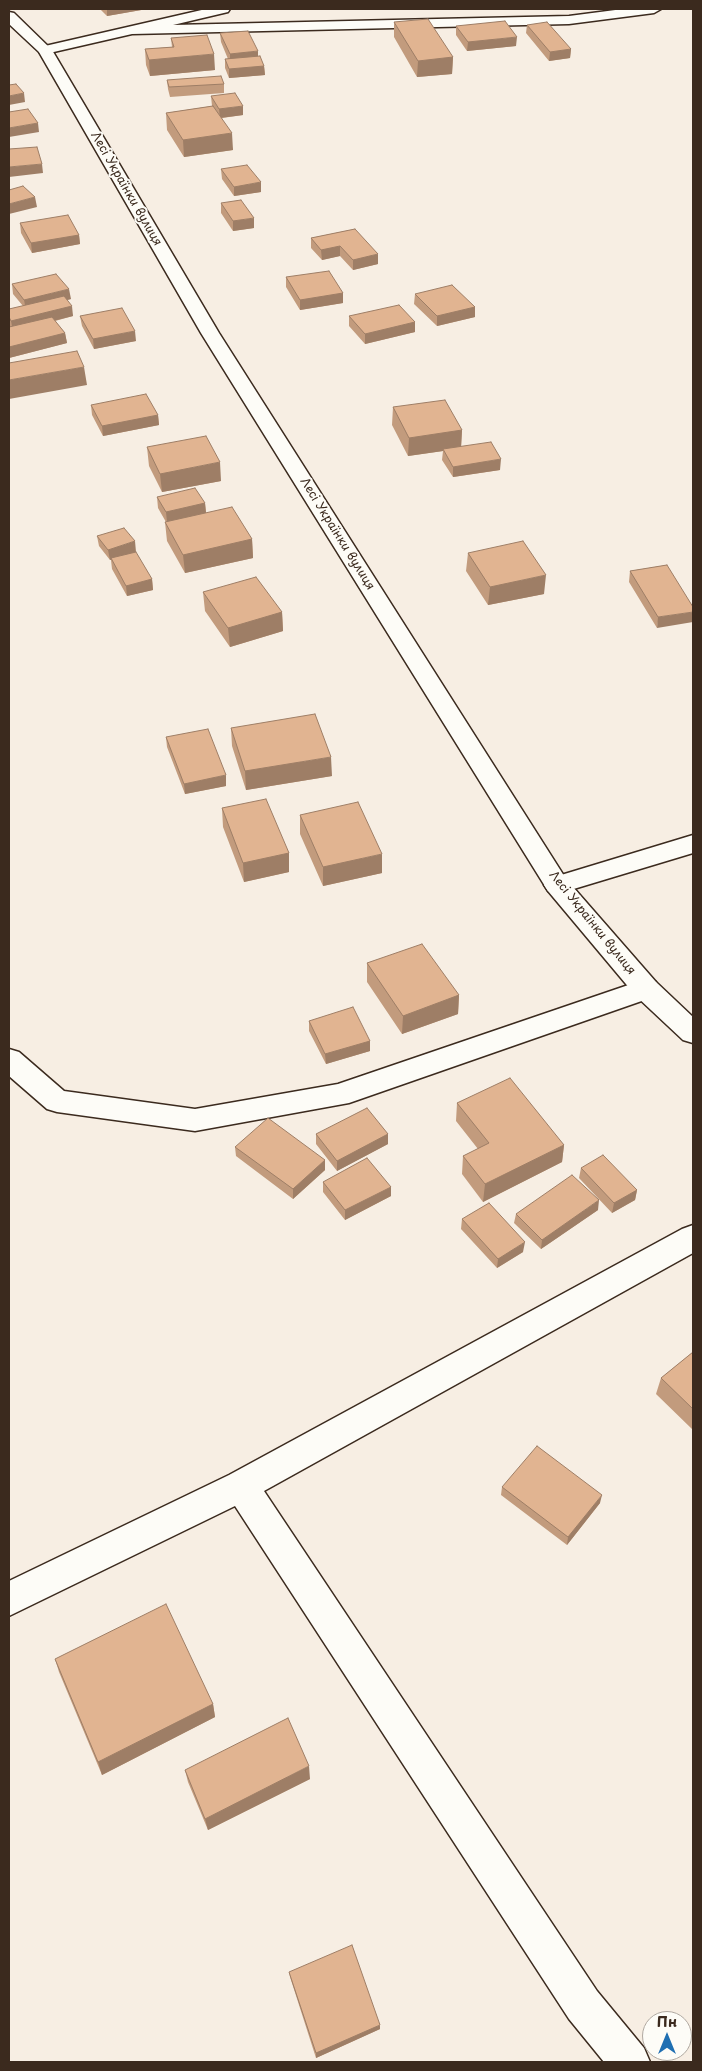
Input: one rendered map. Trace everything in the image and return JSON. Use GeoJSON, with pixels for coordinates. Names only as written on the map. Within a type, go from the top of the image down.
{"type":"FeatureCollection","features":[{"type":"Feature","properties":{"kind":"street"},"geometry":{"type":"LineString","coordinates":[[45,50],[223,9]]}},
{"type":"Feature","properties":{"kind":"street"},"geometry":{"type":"LineString","coordinates":[[132,30],[569,20],[654,9]]}},
{"type":"Feature","properties":{"kind":"street","name":"Лесі Українки вулиця"},"geometry":{"type":"LineString","coordinates":[[9,16],[45,50],[210,333],[558,885],[646,989],[693,1033]]}},
{"type":"Feature","properties":{"kind":"street"},"geometry":{"type":"LineString","coordinates":[[558,885],[693,844]]}},
{"type":"Feature","properties":{"kind":"street"},"geometry":{"type":"LineString","coordinates":[[9,1060],[57,1101],[195,1120],[339,1095],[646,989]]}},
{"type":"Feature","properties":{"kind":"street"},"geometry":{"type":"LineString","coordinates":[[9,1598],[241,1486],[693,1238]]}},
{"type":"Feature","properties":{"kind":"street"},"geometry":{"type":"LineString","coordinates":[[241,1486],[583,2005],[630,2062]]}},
{"type":"Feature","properties":{"kind":"building"},"geometry":{"type":"Polygon","coordinates":[[[428,19],[453,57],[418,61],[394,22],[428,19]]]}},
{"type":"Feature","properties":{"kind":"building"},"geometry":{"type":"Polygon","coordinates":[[[505,21],[517,37],[468,42],[456,26],[505,21]]]}},
{"type":"Feature","properties":{"kind":"building"},"geometry":{"type":"Polygon","coordinates":[[[547,22],[571,49],[550,52],[527,25],[547,22]]]}},
{"type":"Feature","properties":{"kind":"building"},"geometry":{"type":"Polygon","coordinates":[[[248,31],[258,51],[230,54],[220,33],[248,31]]]}},
{"type":"Feature","properties":{"kind":"building"},"geometry":{"type":"Polygon","coordinates":[[[207,35],[214,54],[149,60],[145,49],[174,47],[171,38],[207,35]]]}},
{"type":"Feature","properties":{"kind":"building"},"geometry":{"type":"Polygon","coordinates":[[[260,56],[264,66],[229,69],[225,59],[260,56]]]}},
{"type":"Feature","properties":{"kind":"building"},"geometry":{"type":"Polygon","coordinates":[[[221,76],[224,84],[169,87],[167,80],[221,76]]]}},
{"type":"Feature","properties":{"kind":"building"},"geometry":{"type":"Polygon","coordinates":[[[16,84],[24,93],[9,96],[9,85],[16,84]]]}},
{"type":"Feature","properties":{"kind":"building"},"geometry":{"type":"Polygon","coordinates":[[[235,93],[243,106],[219,109],[211,96],[235,93]]]}},
{"type":"Feature","properties":{"kind":"building"},"geometry":{"type":"Polygon","coordinates":[[[213,106],[232,133],[183,140],[166,113],[213,106]]]}},
{"type":"Feature","properties":{"kind":"building"},"geometry":{"type":"Polygon","coordinates":[[[28,109],[38,123],[9,128],[9,112],[28,109]]]}},
{"type":"Feature","properties":{"kind":"building"},"geometry":{"type":"Polygon","coordinates":[[[37,147],[42,164],[9,167],[9,149],[37,147]]]}},
{"type":"Feature","properties":{"kind":"building"},"geometry":{"type":"Polygon","coordinates":[[[247,165],[261,182],[234,187],[221,169],[247,165]]]}},
{"type":"Feature","properties":{"kind":"building"},"geometry":{"type":"Polygon","coordinates":[[[23,186],[35,197],[9,204],[9,190],[23,186]]]}},
{"type":"Feature","properties":{"kind":"building"},"geometry":{"type":"Polygon","coordinates":[[[241,200],[254,218],[233,221],[221,203],[241,200]]]}},
{"type":"Feature","properties":{"kind":"building"},"geometry":{"type":"Polygon","coordinates":[[[68,215],[79,235],[31,243],[20,223],[68,215]]]}},
{"type":"Feature","properties":{"kind":"building"},"geometry":{"type":"Polygon","coordinates":[[[355,229],[378,254],[353,260],[340,246],[321,250],[311,238],[355,229]]]}},
{"type":"Feature","properties":{"kind":"building"},"geometry":{"type":"Polygon","coordinates":[[[329,271],[343,293],[300,300],[286,277],[329,271]]]}},
{"type":"Feature","properties":{"kind":"building"},"geometry":{"type":"Polygon","coordinates":[[[56,274],[69,289],[24,300],[12,284],[56,274]]]}},
{"type":"Feature","properties":{"kind":"building"},"geometry":{"type":"Polygon","coordinates":[[[452,285],[475,307],[437,316],[415,294],[452,285]]]}},
{"type":"Feature","properties":{"kind":"building"},"geometry":{"type":"Polygon","coordinates":[[[64,296],[72,306],[11,321],[9,317],[9,309],[64,296]]]}},
{"type":"Feature","properties":{"kind":"building"},"geometry":{"type":"Polygon","coordinates":[[[399,305],[415,322],[365,334],[349,316],[399,305]]]}},
{"type":"Feature","properties":{"kind":"building"},"geometry":{"type":"Polygon","coordinates":[[[122,308],[135,331],[93,339],[80,316],[122,308]]]}},
{"type":"Feature","properties":{"kind":"building"},"geometry":{"type":"Polygon","coordinates":[[[52,317],[65,333],[9,347],[9,327],[52,317]]]}},
{"type":"Feature","properties":{"kind":"building"},"geometry":{"type":"Polygon","coordinates":[[[77,351],[84,367],[9,380],[9,363],[77,351]]]}},
{"type":"Feature","properties":{"kind":"building"},"geometry":{"type":"Polygon","coordinates":[[[146,394],[158,415],[102,426],[91,405],[146,394]]]}},
{"type":"Feature","properties":{"kind":"building"},"geometry":{"type":"Polygon","coordinates":[[[445,400],[462,430],[409,438],[393,407],[445,400]]]}},
{"type":"Feature","properties":{"kind":"building"},"geometry":{"type":"Polygon","coordinates":[[[206,436],[220,462],[160,474],[147,447],[206,436]]]}},
{"type":"Feature","properties":{"kind":"building"},"geometry":{"type":"Polygon","coordinates":[[[491,442],[501,459],[453,467],[443,449],[491,442]]]}},
{"type":"Feature","properties":{"kind":"building"},"geometry":{"type":"Polygon","coordinates":[[[195,488],[205,503],[166,512],[157,497],[195,488]]]}},
{"type":"Feature","properties":{"kind":"building"},"geometry":{"type":"Polygon","coordinates":[[[232,507],[252,539],[183,555],[165,522],[232,507]]]}},
{"type":"Feature","properties":{"kind":"building"},"geometry":{"type":"Polygon","coordinates":[[[124,528],[135,541],[108,550],[97,536],[124,528]]]}},
{"type":"Feature","properties":{"kind":"building"},"geometry":{"type":"Polygon","coordinates":[[[523,541],[546,575],[490,587],[468,553],[523,541]]]}},
{"type":"Feature","properties":{"kind":"building"},"geometry":{"type":"Polygon","coordinates":[[[136,552],[152,579],[126,586],[111,558],[136,552]]]}},
{"type":"Feature","properties":{"kind":"building"},"geometry":{"type":"Polygon","coordinates":[[[667,565],[693,607],[693,612],[658,617],[630,571],[667,565]]]}},
{"type":"Feature","properties":{"kind":"building"},"geometry":{"type":"Polygon","coordinates":[[[256,577],[282,612],[228,628],[203,592],[256,577]]]}},
{"type":"Feature","properties":{"kind":"building"},"geometry":{"type":"Polygon","coordinates":[[[315,714],[331,757],[245,771],[231,728],[315,714]]]}},
{"type":"Feature","properties":{"kind":"building"},"geometry":{"type":"Polygon","coordinates":[[[208,729],[226,775],[184,784],[166,737],[208,729]]]}},
{"type":"Feature","properties":{"kind":"building"},"geometry":{"type":"Polygon","coordinates":[[[266,799],[289,853],[243,863],[222,808],[266,799]]]}},
{"type":"Feature","properties":{"kind":"building"},"geometry":{"type":"Polygon","coordinates":[[[358,802],[382,854],[323,867],[300,815],[358,802]]]}},
{"type":"Feature","properties":{"kind":"building"},"geometry":{"type":"Polygon","coordinates":[[[422,944],[459,995],[403,1016],[367,963],[422,944]]]}},
{"type":"Feature","properties":{"kind":"building"},"geometry":{"type":"Polygon","coordinates":[[[353,1007],[370,1041],[325,1054],[309,1021],[353,1007]]]}},
{"type":"Feature","properties":{"kind":"building"},"geometry":{"type":"Polygon","coordinates":[[[510,1078],[564,1145],[485,1184],[463,1156],[489,1143],[457,1103],[510,1078]]]}},
{"type":"Feature","properties":{"kind":"building"},"geometry":{"type":"Polygon","coordinates":[[[367,1108],[388,1134],[337,1161],[316,1134],[367,1108]]]}},
{"type":"Feature","properties":{"kind":"building"},"geometry":{"type":"Polygon","coordinates":[[[268,1118],[325,1160],[293,1189],[235,1147],[268,1118]]]}},
{"type":"Feature","properties":{"kind":"building"},"geometry":{"type":"Polygon","coordinates":[[[603,1155],[637,1190],[614,1203],[581,1168],[603,1155]]]}},
{"type":"Feature","properties":{"kind":"building"},"geometry":{"type":"Polygon","coordinates":[[[367,1158],[391,1187],[345,1210],[323,1182],[367,1158]]]}},
{"type":"Feature","properties":{"kind":"building"},"geometry":{"type":"Polygon","coordinates":[[[572,1175],[599,1200],[542,1240],[516,1214],[572,1175]]]}},
{"type":"Feature","properties":{"kind":"building"},"geometry":{"type":"Polygon","coordinates":[[[489,1203],[525,1242],[498,1259],[462,1219],[489,1203]]]}},
{"type":"Feature","properties":{"kind":"building"},"geometry":{"type":"Polygon","coordinates":[[[693,1352],[693,1409],[661,1378],[693,1352]]]}},
{"type":"Feature","properties":{"kind":"building"},"geometry":{"type":"Polygon","coordinates":[[[537,1446],[602,1495],[568,1537],[502,1487],[537,1446]]]}},
{"type":"Feature","properties":{"kind":"building"},"geometry":{"type":"Polygon","coordinates":[[[166,1604],[213,1704],[98,1762],[55,1659],[166,1604]]]}},
{"type":"Feature","properties":{"kind":"building"},"geometry":{"type":"Polygon","coordinates":[[[288,1718],[309,1766],[205,1819],[185,1770],[288,1718]]]}},
{"type":"Feature","properties":{"kind":"building"},"geometry":{"type":"Polygon","coordinates":[[[352,1945],[380,2025],[316,2053],[289,1972],[352,1945]]]}}]}
